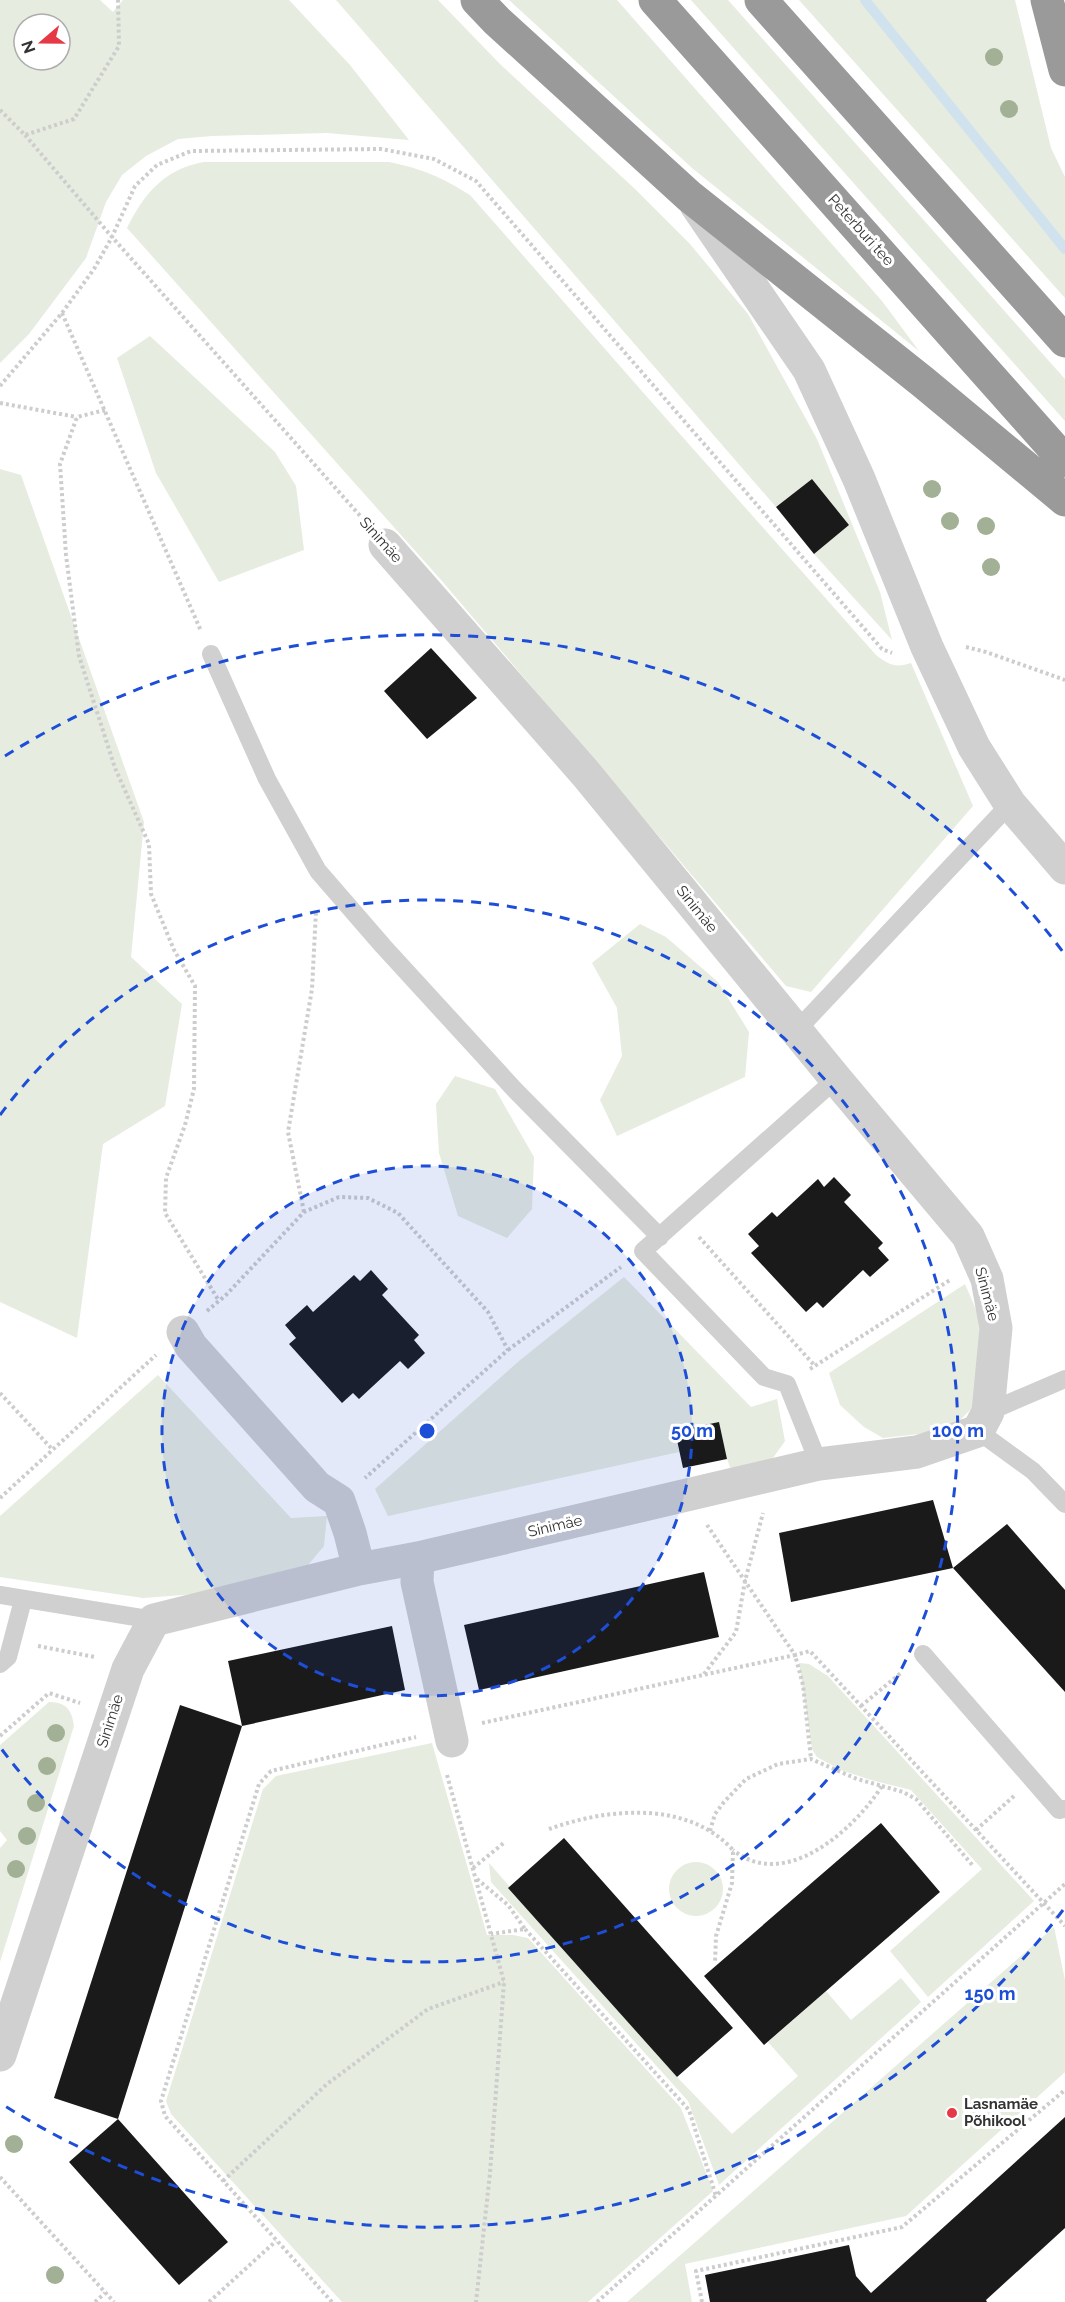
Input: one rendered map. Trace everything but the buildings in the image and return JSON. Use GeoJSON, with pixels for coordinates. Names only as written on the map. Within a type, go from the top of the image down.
{"type":"FeatureCollection","features":[{"type":"Feature","properties":{"kind":"highway"},"geometry":{"type":"LineString","coordinates":[[477,0],[497,21],[689,196],[923,382],[1065,500]]}},
{"type":"Feature","properties":{"kind":"highway","name":"Peterburi tee"},"geometry":{"type":"LineString","coordinates":[[656,0],[1065,460]]}},
{"type":"Feature","properties":{"kind":"highway"},"geometry":{"type":"LineString","coordinates":[[761,0],[1065,341]]}},
{"type":"Feature","properties":{"kind":"highway"},"geometry":{"type":"LineString","coordinates":[[1047,0],[1065,70]]}},
{"type":"Feature","properties":{"kind":"street"},"geometry":{"type":"LineString","coordinates":[[689,196],[809,370],[860,479],[927,647],[974,747],[1010,804],[1065,868]]}},
{"type":"Feature","properties":{"kind":"street","name":"Sinimäe"},"geometry":{"type":"LineString","coordinates":[[0,2055],[128,1669],[154,1620],[358,1569],[418,1558],[819,1464],[917,1452],[983,1422],[996,1328],[987,1280],[968,1236],[586,774],[385,545]]}},
{"type":"Feature","properties":{"kind":"street"},"geometry":{"type":"LineString","coordinates":[[183,1332],[191,1346],[317,1487],[339,1501],[350,1533],[358,1569]]}},
{"type":"Feature","properties":{"kind":"street"},"geometry":{"type":"LineString","coordinates":[[418,1558],[417,1582],[446,1735]]}},
{"type":"Feature","properties":{"kind":"lane"},"geometry":{"type":"LineString","coordinates":[[211,654],[267,779],[318,871],[382,946],[514,1089],[660,1237]]}},
{"type":"Feature","properties":{"kind":"lane"},"geometry":{"type":"LineString","coordinates":[[797,1030],[1010,804]]}},
{"type":"Feature","properties":{"kind":"lane"},"geometry":{"type":"LineString","coordinates":[[819,1464],[787,1384],[764,1377],[643,1251],[836,1079]]}},
{"type":"Feature","properties":{"kind":"lane"},"geometry":{"type":"LineString","coordinates":[[1065,1379],[983,1422],[1065,1504]]}},
{"type":"Feature","properties":{"kind":"lane"},"geometry":{"type":"LineString","coordinates":[[0,1596],[154,1620]]}},
{"type":"Feature","properties":{"kind":"lane"},"geometry":{"type":"LineString","coordinates":[[0,1664],[8,1657],[23,1600]]}},
{"type":"Feature","properties":{"kind":"lane"},"geometry":{"type":"LineString","coordinates":[[923,1654],[1059,1810],[1065,1809]]}},
{"type":"Feature","properties":{"kind":"path"},"geometry":{"type":"LineString","coordinates":[[25,135],[74,119],[119,46],[118,0]]}},
{"type":"Feature","properties":{"kind":"path","name":"Sinimäe"},"geometry":{"type":"LineString","coordinates":[[0,110],[25,135],[112,237],[385,545]]}},
{"type":"Feature","properties":{"kind":"path"},"geometry":{"type":"LineString","coordinates":[[0,386],[62,313],[94,269],[112,237],[135,186],[157,165],[191,151],[381,149],[435,159],[476,181],[882,649],[897,656],[927,647],[953,644],[987,652],[1065,680]]}},
{"type":"Feature","properties":{"kind":"path"},"geometry":{"type":"LineString","coordinates":[[62,313],[211,654]]}},
{"type":"Feature","properties":{"kind":"path"},"geometry":{"type":"LineString","coordinates":[[0,404],[77,417],[105,410]]}},
{"type":"Feature","properties":{"kind":"path"},"geometry":{"type":"LineString","coordinates":[[77,417],[60,464],[66,555],[78,657],[115,768],[149,844],[151,894],[174,950],[195,986],[194,1089],[185,1125],[166,1178],[165,1213],[219,1301]]}},
{"type":"Feature","properties":{"kind":"path"},"geometry":{"type":"LineString","coordinates":[[303,1212],[288,1132],[312,989],[318,871]]}},
{"type":"Feature","properties":{"kind":"path"},"geometry":{"type":"LineString","coordinates":[[0,1498],[219,1301],[303,1212],[339,1197],[368,1198],[398,1213],[488,1312],[508,1350]]}},
{"type":"Feature","properties":{"kind":"path"},"geometry":{"type":"LineString","coordinates":[[682,1217],[815,1366]]}},
{"type":"Feature","properties":{"kind":"path"},"geometry":{"type":"LineString","coordinates":[[339,1501],[508,1350],[643,1251]]}},
{"type":"Feature","properties":{"kind":"path"},"geometry":{"type":"LineString","coordinates":[[787,1384],[979,1262]]}},
{"type":"Feature","properties":{"kind":"path"},"geometry":{"type":"LineString","coordinates":[[0,1393],[52,1449]]}},
{"type":"Feature","properties":{"kind":"path"},"geometry":{"type":"LineString","coordinates":[[704,1675],[735,1632],[745,1581],[765,1506]]}},
{"type":"Feature","properties":{"kind":"path"},"geometry":{"type":"LineString","coordinates":[[703,1519],[795,1655],[802,1685],[811,1759]]}},
{"type":"Feature","properties":{"kind":"path"},"geometry":{"type":"LineString","coordinates":[[12,1641],[105,1659]]}},
{"type":"Feature","properties":{"kind":"path"},"geometry":{"type":"LineString","coordinates":[[332,2302],[165,2116],[161,2101],[259,1784],[271,1771],[446,1735],[810,1651],[1065,1926]]}},
{"type":"Feature","properties":{"kind":"path"},"geometry":{"type":"LineString","coordinates":[[861,1706],[923,1654]]}},
{"type":"Feature","properties":{"kind":"path"},"geometry":{"type":"LineString","coordinates":[[0,1736],[49,1693],[89,1706]]}},
{"type":"Feature","properties":{"kind":"path"},"geometry":{"type":"LineString","coordinates":[[446,1735],[475,1878],[504,1982],[490,2173],[476,2302]]}},
{"type":"Feature","properties":{"kind":"path"},"geometry":{"type":"LineString","coordinates":[[710,1831],[715,1814],[746,1779],[778,1764],[811,1759],[856,1779],[903,1792],[916,1799],[974,1867]]}},
{"type":"Feature","properties":{"kind":"path"},"geometry":{"type":"LineString","coordinates":[[976,1830],[1032,1780]]}},
{"type":"Feature","properties":{"kind":"path"},"geometry":{"type":"LineString","coordinates":[[549,1829],[578,1819],[616,1812],[659,1813],[719,1835],[742,1858],[760,1862],[784,1863],[797,1860],[832,1839],[864,1811],[882,1786]]}},
{"type":"Feature","properties":{"kind":"path"},"geometry":{"type":"LineString","coordinates":[[473,1868],[505,1842]]}},
{"type":"Feature","properties":{"kind":"path"},"geometry":{"type":"LineString","coordinates":[[715,1963],[716,1936],[732,1883],[733,1850]]}},
{"type":"Feature","properties":{"kind":"path"},"geometry":{"type":"LineString","coordinates":[[475,1878],[508,1905],[525,1929],[689,2110],[716,2196]]}},
{"type":"Feature","properties":{"kind":"path"},"geometry":{"type":"LineString","coordinates":[[597,2302],[1065,1884]]}},
{"type":"Feature","properties":{"kind":"path"},"geometry":{"type":"LineString","coordinates":[[491,1934],[525,1929]]}},
{"type":"Feature","properties":{"kind":"path"},"geometry":{"type":"LineString","coordinates":[[223,2181],[327,2084],[429,2009],[504,1982]]}},
{"type":"Feature","properties":{"kind":"path"},"geometry":{"type":"LineString","coordinates":[[702,2302],[696,2271],[902,2227],[1065,2090]]}},
{"type":"Feature","properties":{"kind":"path"},"geometry":{"type":"LineString","coordinates":[[0,2177],[114,2302]]}},
{"type":"Feature","properties":{"kind":"path"},"geometry":{"type":"LineString","coordinates":[[209,2302],[276,2241]]}},
{"type":"Feature","properties":{"kind":"path"},"geometry":{"type":"LineString","coordinates":[[95,2302],[105,2292]]}},
{"type":"Feature","properties":{"kind":"shaded area"},"geometry":{"type":"Polygon","coordinates":[[[0,0],[100,0],[113,12],[123,0],[289,0],[350,65],[409,140],[327,133],[178,139],[146,156],[122,175],[106,202],[86,258],[29,334],[0,363],[0,0]]]}},
{"type":"Feature","properties":{"kind":"shaded area"},"geometry":{"type":"Polygon","coordinates":[[[336,0],[438,0],[500,64],[635,189],[690,244],[748,314],[817,439],[880,592],[892,640],[814,554],[849,525],[812,479],[776,507],[336,0]]]}},
{"type":"Feature","properties":{"kind":"shaded area"},"geometry":{"type":"Polygon","coordinates":[[[509,0],[617,0],[882,301],[919,351],[692,168],[509,0]]]}},
{"type":"Feature","properties":{"kind":"shaded area"},"geometry":{"type":"Polygon","coordinates":[[[691,0],[728,0],[1065,379],[1065,421],[691,0]]]}},
{"type":"Feature","properties":{"kind":"shaded area"},"geometry":{"type":"Polygon","coordinates":[[[799,0],[1015,0],[1051,148],[1065,177],[1065,298],[799,0]]]}},
{"type":"Feature","properties":{"kind":"shaded area"},"geometry":{"type":"Polygon","coordinates":[[[204,162],[389,162],[431,174],[470,195],[876,655],[893,665],[911,663],[973,806],[811,992],[786,986],[442,581],[127,228],[141,204],[157,185],[177,170],[204,162]]]}},
{"type":"Feature","properties":{"kind":"shaded area"},"geometry":{"type":"Polygon","coordinates":[[[150,336],[275,452],[296,486],[304,550],[219,582],[156,473],[117,358],[150,336]]]}},
{"type":"Feature","properties":{"kind":"shaded area"},"geometry":{"type":"Polygon","coordinates":[[[0,469],[21,475],[144,822],[131,957],[182,1004],[165,1106],[103,1144],[77,1338],[0,1302],[0,469]]]}},
{"type":"Feature","properties":{"kind":"shaded area"},"geometry":{"type":"Polygon","coordinates":[[[640,924],[666,937],[718,982],[749,1032],[745,1077],[617,1136],[600,1100],[622,1056],[617,1008],[592,963],[640,924]]]}},
{"type":"Feature","properties":{"kind":"shaded area"},"geometry":{"type":"Polygon","coordinates":[[[455,1076],[495,1089],[534,1157],[532,1209],[507,1238],[458,1216],[439,1153],[436,1104],[455,1076]]]}},
{"type":"Feature","properties":{"kind":"shaded area"},"geometry":{"type":"Polygon","coordinates":[[[624,1277],[751,1407],[777,1399],[785,1441],[773,1458],[734,1478],[727,1459],[719,1422],[675,1431],[679,1452],[388,1516],[375,1489],[519,1361],[624,1277]]]}},
{"type":"Feature","properties":{"kind":"shaded area"},"geometry":{"type":"Polygon","coordinates":[[[965,1284],[980,1319],[973,1407],[956,1424],[919,1434],[883,1438],[864,1427],[840,1405],[829,1373],[965,1284]]]}},
{"type":"Feature","properties":{"kind":"shaded area"},"geometry":{"type":"Polygon","coordinates":[[[158,1375],[291,1518],[327,1516],[324,1546],[308,1565],[196,1594],[143,1598],[0,1577],[0,1516],[158,1375]]]}},
{"type":"Feature","properties":{"kind":"shaded area"},"geometry":{"type":"Polygon","coordinates":[[[799,1663],[809,1664],[828,1676],[1034,1901],[928,1997],[890,1951],[982,1869],[911,1790],[841,1770],[817,1757],[812,1749],[799,1663]]]}},
{"type":"Feature","properties":{"kind":"shaded area"},"geometry":{"type":"Polygon","coordinates":[[[49,1702],[64,1705],[70,1711],[74,1726],[0,1962],[0,1848],[7,1840],[0,1831],[0,1745],[49,1702]]]}},
{"type":"Feature","properties":{"kind":"shaded area"},"geometry":{"type":"Polygon","coordinates":[[[432,1743],[487,1935],[513,1935],[528,1938],[681,2108],[713,2191],[588,2302],[342,2302],[171,2114],[166,2101],[263,1789],[276,1776],[432,1743]]]}},
{"type":"Feature","properties":{"kind":"shaded area"},"geometry":{"type":"Polygon","coordinates":[[[691,1862],[701,1862],[711,1866],[719,1874],[723,1889],[719,1904],[711,1912],[701,1916],[691,1916],[681,1912],[673,1904],[669,1894],[669,1884],[673,1874],[681,1866],[691,1862]]]}},
{"type":"Feature","properties":{"kind":"shaded area"},"geometry":{"type":"Polygon","coordinates":[[[489,1863],[677,2077],[732,2134],[798,2076],[768,2042],[826,1991],[851,2020],[901,1978],[921,2002],[719,2185],[688,2101],[491,1882],[489,1863]]]}},
{"type":"Feature","properties":{"kind":"shaded area"},"geometry":{"type":"Polygon","coordinates":[[[1054,1927],[1065,1980],[1065,2072],[906,2216],[685,2264],[692,2302],[627,2302],[1054,1927]]]}},
{"type":"Feature","properties":{"kind":"waterway"},"geometry":{"type":"LineString","coordinates":[[865,0],[1065,249]]}},
{"type":"Feature","properties":{"kind":"place","name":"Lasnamäe Põhikool"},"geometry":{"type":"Point","coordinates":[952,2113]}}]}
